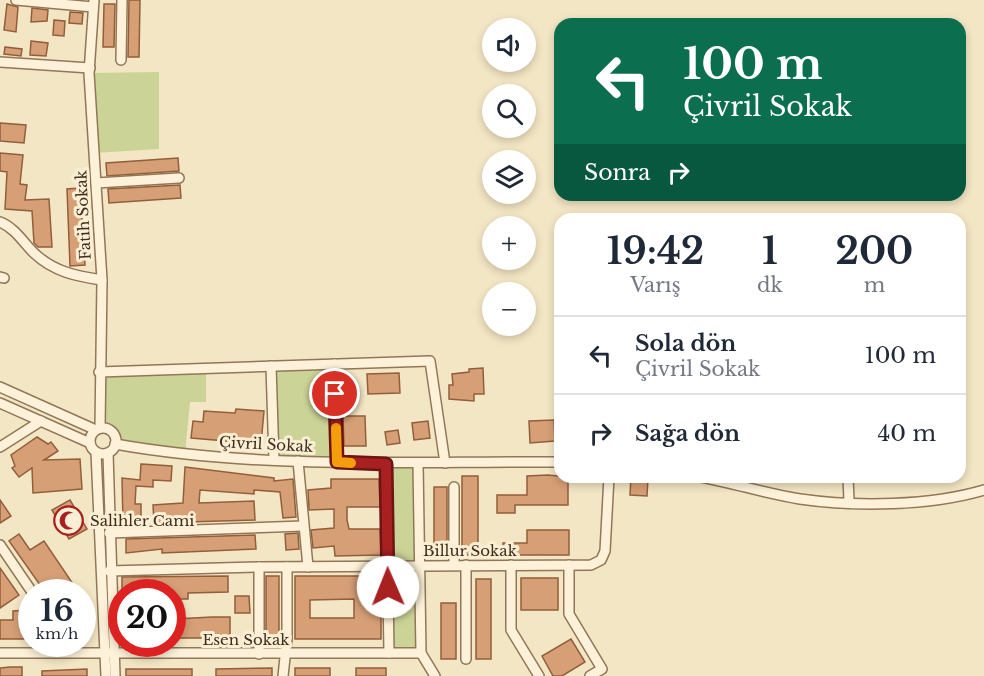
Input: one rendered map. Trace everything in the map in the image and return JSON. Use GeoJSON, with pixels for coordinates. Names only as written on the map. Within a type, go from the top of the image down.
{"type":"FeatureCollection","features":[{"type":"Feature","properties":{"kind":"street"},"geometry":{"type":"LineString","coordinates":[[16,0],[94,4]]}},
{"type":"Feature","properties":{"kind":"street"},"geometry":{"type":"LineString","coordinates":[[121,60],[122,0]]}},
{"type":"Feature","properties":{"kind":"street","name":"Fatih Sokak"},"geometry":{"type":"LineString","coordinates":[[94,4],[90,68],[102,280],[98,429]]}},
{"type":"Feature","properties":{"kind":"street"},"geometry":{"type":"LineString","coordinates":[[0,62],[90,68]]}},
{"type":"Feature","properties":{"kind":"street"},"geometry":{"type":"LineString","coordinates":[[96,183],[179,178]]}},
{"type":"Feature","properties":{"kind":"street"},"geometry":{"type":"LineString","coordinates":[[0,222],[11,228],[34,253],[57,270],[102,280]]}},
{"type":"Feature","properties":{"kind":"street"},"geometry":{"type":"LineString","coordinates":[[99,372],[430,361],[445,463]]}},
{"type":"Feature","properties":{"kind":"street"},"geometry":{"type":"LineString","coordinates":[[334,364],[337,462]]}},
{"type":"Feature","properties":{"kind":"street"},"geometry":{"type":"LineString","coordinates":[[271,366],[274,460]]}},
{"type":"Feature","properties":{"kind":"street"},"geometry":{"type":"LineString","coordinates":[[0,387],[98,429],[113,432],[115,444],[108,453],[109,579]]}},
{"type":"Feature","properties":{"kind":"street"},"geometry":{"type":"LineString","coordinates":[[0,403],[90,443],[96,452],[108,637]]}},
{"type":"Feature","properties":{"kind":"street"},"geometry":{"type":"LineString","coordinates":[[0,447],[41,421]]}},
{"type":"Feature","properties":{"kind":"street"},"geometry":{"type":"LineString","coordinates":[[90,443],[98,429]]}},
{"type":"Feature","properties":{"kind":"street","name":"Çivril Sokak"},"geometry":{"type":"LineString","coordinates":[[115,444],[185,454],[298,461],[386,464],[554,462]]}},
{"type":"Feature","properties":{"kind":"street"},"geometry":{"type":"LineString","coordinates":[[96,452],[108,453]]}},
{"type":"Feature","properties":{"kind":"street"},"geometry":{"type":"LineString","coordinates":[[298,461],[308,567]]}},
{"type":"Feature","properties":{"kind":"street"},"geometry":{"type":"LineString","coordinates":[[418,463],[421,653],[435,676]]}},
{"type":"Feature","properties":{"kind":"street"},"geometry":{"type":"LineString","coordinates":[[386,464],[389,653]]}},
{"type":"Feature","properties":{"kind":"street","name":"Billur Sokak"},"geometry":{"type":"LineString","coordinates":[[109,571],[259,567],[594,564],[604,555],[609,483]]}},
{"type":"Feature","properties":{"kind":"street"},"geometry":{"type":"LineString","coordinates":[[728,483],[801,499],[849,501],[916,501],[947,498],[984,490]]}},
{"type":"Feature","properties":{"kind":"street"},"geometry":{"type":"LineString","coordinates":[[848,483],[849,501]]}},
{"type":"Feature","properties":{"kind":"street"},"geometry":{"type":"LineString","coordinates":[[454,487],[454,565]]}},
{"type":"Feature","properties":{"kind":"street"},"geometry":{"type":"LineString","coordinates":[[109,533],[303,526]]}},
{"type":"Feature","properties":{"kind":"street"},"geometry":{"type":"LineString","coordinates":[[0,545],[23,579]]}},
{"type":"Feature","properties":{"kind":"street"},"geometry":{"type":"LineString","coordinates":[[466,565],[466,659]]}},
{"type":"Feature","properties":{"kind":"street"},"geometry":{"type":"LineString","coordinates":[[511,565],[511,630],[539,676]]}},
{"type":"Feature","properties":{"kind":"street"},"geometry":{"type":"LineString","coordinates":[[569,565],[569,614],[602,669],[590,676]]}},
{"type":"Feature","properties":{"kind":"street"},"geometry":{"type":"LineString","coordinates":[[259,567],[259,654]]}},
{"type":"Feature","properties":{"kind":"street"},"geometry":{"type":"LineString","coordinates":[[283,676],[287,567]]}},
{"type":"Feature","properties":{"kind":"street","name":"Esen Sokak"},"geometry":{"type":"LineString","coordinates":[[0,653],[18,651]]}},
{"type":"Feature","properties":{"kind":"street","name":"Esen Sokak"},"geometry":{"type":"LineString","coordinates":[[186,655],[421,653]]}},
{"type":"Feature","properties":{"kind":"street"},"geometry":{"type":"LineString","coordinates":[[106,676],[108,657]]}},
{"type":"Feature","properties":{"kind":"street"},"geometry":{"type":"LineString","coordinates":[[110,657],[115,676]]}},
{"type":"Feature","properties":{"kind":"green space"},"geometry":{"type":"Polygon","coordinates":[[[159,72],[159,149],[94,153],[89,73],[159,72]]]}},
{"type":"Feature","properties":{"kind":"green space"},"geometry":{"type":"Polygon","coordinates":[[[334,364],[337,462],[274,460],[271,366],[334,364]]]}},
{"type":"Feature","properties":{"kind":"green space"},"geometry":{"type":"Polygon","coordinates":[[[206,368],[206,402],[190,402],[185,454],[116,441],[113,432],[104,428],[99,372],[206,368]]]}},
{"type":"Feature","properties":{"kind":"green space"},"geometry":{"type":"Polygon","coordinates":[[[418,463],[421,653],[389,653],[386,464],[418,463]]]}},
{"type":"Feature","properties":{"kind":"building"},"geometry":{"type":"Polygon","coordinates":[[[129,0],[140,0],[139,57],[128,57],[129,0]]]}},
{"type":"Feature","properties":{"kind":"building"},"geometry":{"type":"Polygon","coordinates":[[[7,4],[18,7],[16,32],[4,30],[7,4]]]}},
{"type":"Feature","properties":{"kind":"building"},"geometry":{"type":"Polygon","coordinates":[[[104,4],[115,4],[114,47],[103,47],[104,4]]]}},
{"type":"Feature","properties":{"kind":"building"},"geometry":{"type":"Polygon","coordinates":[[[32,8],[48,10],[47,21],[31,22],[32,8]]]}},
{"type":"Feature","properties":{"kind":"building"},"geometry":{"type":"Polygon","coordinates":[[[70,12],[83,13],[82,24],[69,23],[70,12]]]}},
{"type":"Feature","properties":{"kind":"building"},"geometry":{"type":"Polygon","coordinates":[[[54,20],[65,21],[64,36],[53,35],[54,20]]]}},
{"type":"Feature","properties":{"kind":"building"},"geometry":{"type":"Polygon","coordinates":[[[31,41],[48,43],[46,56],[30,55],[31,41]]]}},
{"type":"Feature","properties":{"kind":"building"},"geometry":{"type":"Polygon","coordinates":[[[5,47],[22,49],[21,56],[4,54],[5,47]]]}},
{"type":"Feature","properties":{"kind":"building"},"geometry":{"type":"Polygon","coordinates":[[[0,123],[26,125],[24,143],[0,141],[0,123]]]}},
{"type":"Feature","properties":{"kind":"building"},"geometry":{"type":"Polygon","coordinates":[[[0,153],[23,155],[20,184],[27,185],[25,200],[49,199],[52,247],[38,247],[34,243],[32,211],[5,209],[7,172],[0,171],[0,153]]]}},
{"type":"Feature","properties":{"kind":"building"},"geometry":{"type":"Polygon","coordinates":[[[178,158],[179,171],[107,176],[106,163],[178,158]]]}},
{"type":"Feature","properties":{"kind":"building"},"geometry":{"type":"Polygon","coordinates":[[[180,185],[181,198],[109,203],[108,189],[180,185]]]}},
{"type":"Feature","properties":{"kind":"building"},"geometry":{"type":"Polygon","coordinates":[[[80,188],[85,265],[70,266],[67,189],[80,188]]]}},
{"type":"Feature","properties":{"kind":"building"},"geometry":{"type":"Polygon","coordinates":[[[483,368],[484,394],[474,394],[474,401],[449,399],[449,385],[453,385],[452,374],[483,368]]]}},
{"type":"Feature","properties":{"kind":"building"},"geometry":{"type":"Polygon","coordinates":[[[399,373],[400,393],[368,394],[367,374],[399,373]]]}},
{"type":"Feature","properties":{"kind":"building"},"geometry":{"type":"Polygon","coordinates":[[[236,409],[264,411],[261,444],[191,438],[193,421],[203,422],[204,411],[235,413],[236,409]]]}},
{"type":"Feature","properties":{"kind":"building"},"geometry":{"type":"Polygon","coordinates":[[[343,416],[365,416],[366,446],[344,446],[343,416]]]}},
{"type":"Feature","properties":{"kind":"building"},"geometry":{"type":"Polygon","coordinates":[[[554,420],[554,441],[530,443],[529,421],[554,420]]]}},
{"type":"Feature","properties":{"kind":"building"},"geometry":{"type":"Polygon","coordinates":[[[428,421],[430,438],[414,440],[412,423],[428,421]]]}},
{"type":"Feature","properties":{"kind":"building"},"geometry":{"type":"Polygon","coordinates":[[[398,430],[400,443],[387,445],[385,432],[398,430]]]}},
{"type":"Feature","properties":{"kind":"building"},"geometry":{"type":"Polygon","coordinates":[[[37,437],[48,444],[51,442],[58,451],[44,460],[80,459],[82,489],[33,493],[32,468],[19,477],[12,468],[15,466],[11,455],[37,437]]]}},
{"type":"Feature","properties":{"kind":"building"},"geometry":{"type":"Polygon","coordinates":[[[141,464],[172,466],[171,481],[153,480],[153,487],[136,486],[135,504],[141,504],[141,523],[123,524],[122,478],[140,480],[141,464]]]}},
{"type":"Feature","properties":{"kind":"building"},"geometry":{"type":"Polygon","coordinates":[[[185,467],[274,478],[274,481],[293,479],[296,517],[283,518],[280,492],[254,490],[254,494],[200,490],[199,503],[254,501],[255,520],[154,523],[153,505],[183,503],[185,467]]]}},
{"type":"Feature","properties":{"kind":"building"},"geometry":{"type":"Polygon","coordinates":[[[462,476],[478,476],[478,555],[462,555],[462,476]]]}},
{"type":"Feature","properties":{"kind":"building"},"geometry":{"type":"Polygon","coordinates":[[[527,476],[554,476],[554,483],[568,483],[568,505],[515,505],[515,513],[497,513],[497,495],[527,495],[527,476]]]}},
{"type":"Feature","properties":{"kind":"building"},"geometry":{"type":"Polygon","coordinates":[[[331,479],[379,479],[380,507],[347,507],[347,520],[349,529],[380,529],[381,555],[335,556],[334,546],[313,548],[311,530],[334,528],[334,509],[309,510],[308,490],[331,488],[331,479]]]}},
{"type":"Feature","properties":{"kind":"building"},"geometry":{"type":"Polygon","coordinates":[[[631,483],[648,483],[647,496],[630,495],[631,483]]]}},
{"type":"Feature","properties":{"kind":"building"},"geometry":{"type":"Polygon","coordinates":[[[434,487],[447,487],[447,555],[434,555],[434,487]]]}},
{"type":"Feature","properties":{"kind":"building"},"geometry":{"type":"Polygon","coordinates":[[[0,500],[11,516],[0,523],[0,500]]]}},
{"type":"Feature","properties":{"kind":"building","name":"Salihler Cami"},"geometry":{"type":"Polygon","coordinates":[[[70,500],[87,529],[69,539],[52,510],[70,500]]]}},
{"type":"Feature","properties":{"kind":"building"},"geometry":{"type":"Polygon","coordinates":[[[527,530],[569,530],[569,555],[503,555],[503,543],[527,543],[527,530]]]}},
{"type":"Feature","properties":{"kind":"building"},"geometry":{"type":"Polygon","coordinates":[[[298,533],[299,549],[286,550],[285,534],[298,533]]]}},
{"type":"Feature","properties":{"kind":"building"},"geometry":{"type":"Polygon","coordinates":[[[19,534],[30,550],[44,541],[70,579],[36,579],[9,541],[19,534]]]}},
{"type":"Feature","properties":{"kind":"building"},"geometry":{"type":"Polygon","coordinates":[[[255,535],[256,549],[162,553],[162,549],[126,553],[126,539],[255,535]]]}},
{"type":"Feature","properties":{"kind":"building"},"geometry":{"type":"Polygon","coordinates":[[[0,568],[18,596],[0,608],[0,568]]]}},
{"type":"Feature","properties":{"kind":"building"},"geometry":{"type":"Polygon","coordinates":[[[228,576],[228,592],[188,593],[188,599],[186,599],[186,579],[122,579],[122,577],[228,576]]]}},
{"type":"Feature","properties":{"kind":"building"},"geometry":{"type":"Polygon","coordinates":[[[266,576],[279,576],[279,639],[266,639],[266,576]]]}},
{"type":"Feature","properties":{"kind":"building"},"geometry":{"type":"Polygon","coordinates":[[[295,576],[381,576],[381,639],[295,639],[295,576]],[[354,599],[310,600],[310,618],[354,618],[354,599]]]}},
{"type":"Feature","properties":{"kind":"building"},"geometry":{"type":"Polygon","coordinates":[[[521,578],[558,578],[558,610],[521,610],[521,578]]]}},
{"type":"Feature","properties":{"kind":"building"},"geometry":{"type":"Polygon","coordinates":[[[476,579],[491,579],[491,659],[476,659],[476,579]]]}},
{"type":"Feature","properties":{"kind":"building"},"geometry":{"type":"Polygon","coordinates":[[[235,596],[249,596],[250,613],[235,613],[235,596]]]}},
{"type":"Feature","properties":{"kind":"building"},"geometry":{"type":"Polygon","coordinates":[[[441,603],[456,603],[456,659],[441,659],[441,603]]]}},
{"type":"Feature","properties":{"kind":"building"},"geometry":{"type":"Polygon","coordinates":[[[13,611],[18,611],[18,639],[0,639],[0,620],[13,620],[13,611]]]}},
{"type":"Feature","properties":{"kind":"building"},"geometry":{"type":"Polygon","coordinates":[[[230,617],[230,638],[186,638],[186,618],[230,617]]]}},
{"type":"Feature","properties":{"kind":"building"},"geometry":{"type":"Polygon","coordinates":[[[571,639],[585,662],[562,676],[553,676],[542,656],[571,639]]]}},
{"type":"Feature","properties":{"kind":"building"},"geometry":{"type":"Polygon","coordinates":[[[22,667],[22,676],[0,676],[0,668],[22,667]]]}},
{"type":"Feature","properties":{"kind":"building"},"geometry":{"type":"Polygon","coordinates":[[[272,668],[272,676],[216,676],[216,669],[272,668]]]}},
{"type":"Feature","properties":{"kind":"building"},"geometry":{"type":"Polygon","coordinates":[[[295,668],[330,668],[330,676],[295,676],[295,668]]]}},
{"type":"Feature","properties":{"kind":"building"},"geometry":{"type":"Polygon","coordinates":[[[356,668],[386,668],[386,676],[356,676],[356,668]]]}},
{"type":"Feature","properties":{"kind":"building"},"geometry":{"type":"Polygon","coordinates":[[[87,669],[87,676],[42,676],[42,671],[87,669]]]}},
{"type":"Feature","properties":{"kind":"building"},"geometry":{"type":"Polygon","coordinates":[[[126,669],[192,669],[192,676],[126,676],[126,669]]]}},
{"type":"Feature","properties":{"kind":"slow traffic"},"geometry":{"type":"LineString","coordinates":[[336,428],[337,462],[351,463]]}},
{"type":"Feature","properties":{"kind":"place","name":"Salihler Cami"},"geometry":{"type":"Point","coordinates":[69,520]}},
{"type":"Feature","properties":{"kind":"route"},"geometry":{"type":"LineString","coordinates":[[335,394],[337,462],[386,464],[388,587]]}}]}
